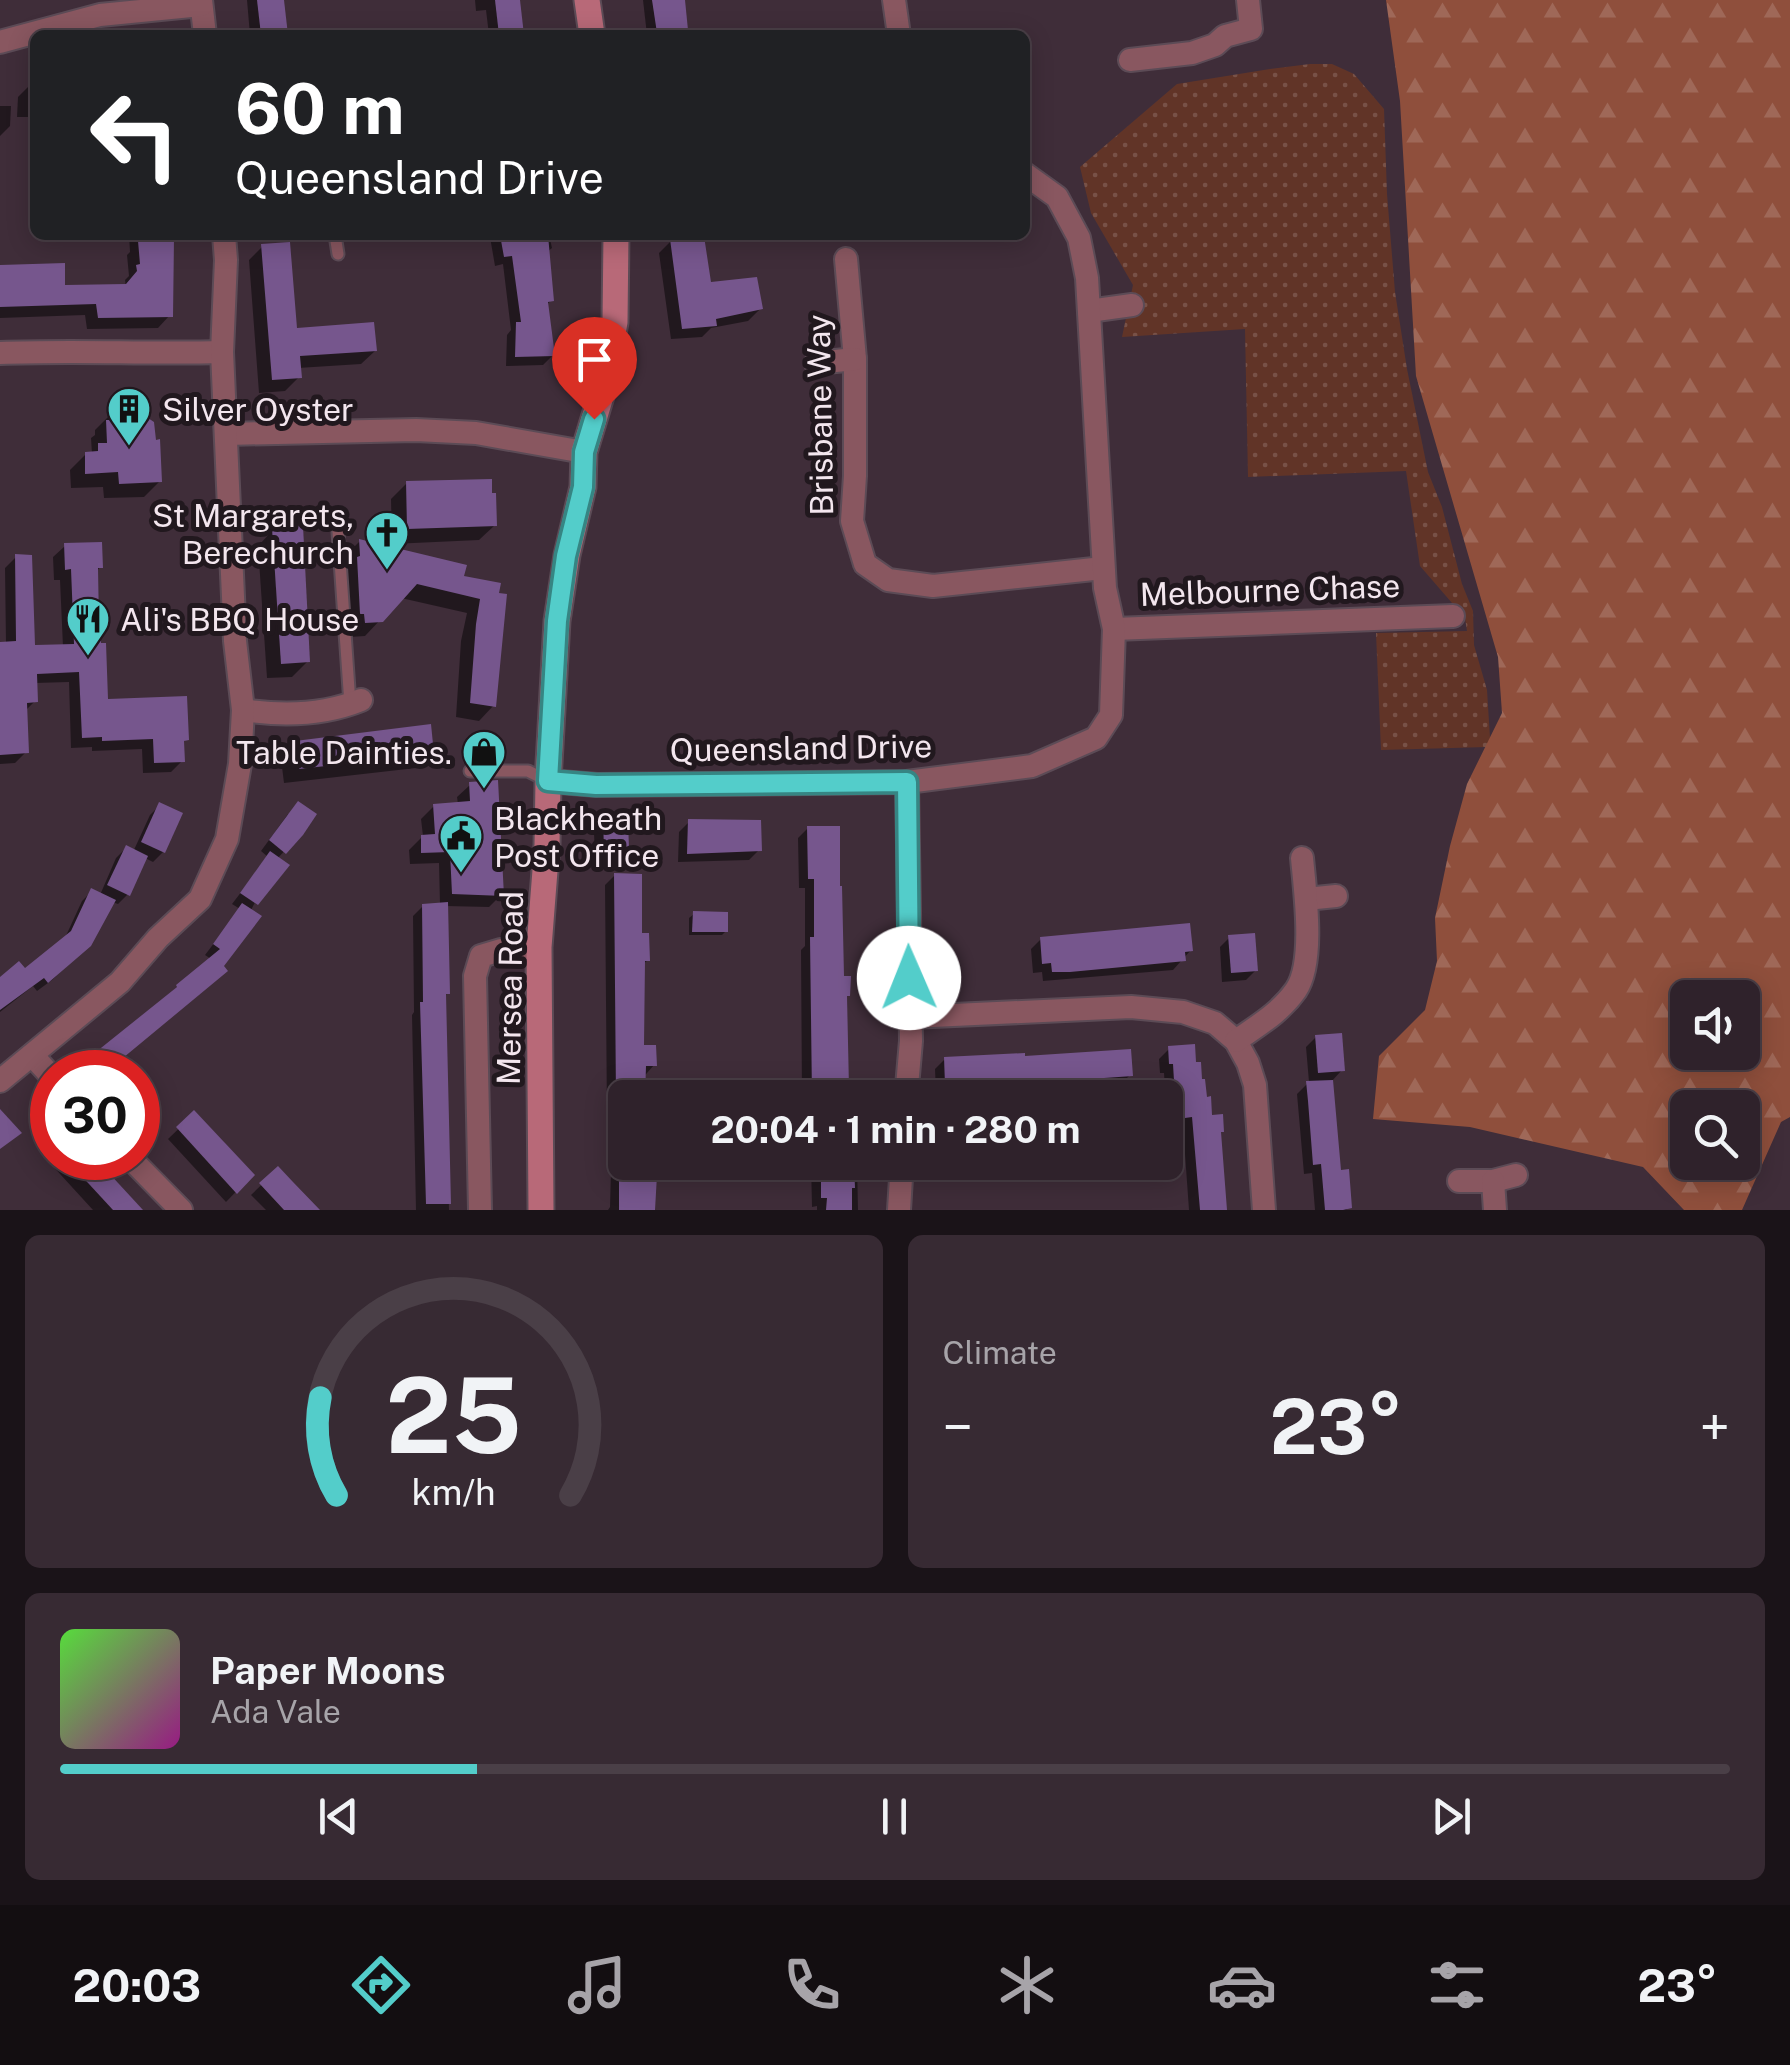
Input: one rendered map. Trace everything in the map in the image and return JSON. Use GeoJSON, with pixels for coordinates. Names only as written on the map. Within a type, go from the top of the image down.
{"type":"FeatureCollection","features":[{"type":"Feature","properties":{"kind":"main road"},"geometry":{"type":"LineString","coordinates":[[588,0],[591,30]]}},
{"type":"Feature","properties":{"kind":"main road","name":"Mersea Road"},"geometry":{"type":"LineString","coordinates":[[541,1210],[540,947],[557,621],[566,556],[583,487],[584,452],[604,386],[615,322],[616,240]]}},
{"type":"Feature","properties":{"kind":"street"},"geometry":{"type":"LineString","coordinates":[[894,0],[898,30]]}},
{"type":"Feature","properties":{"kind":"street"},"geometry":{"type":"LineString","coordinates":[[1130,60],[1192,54],[1225,36],[1250,29],[1248,0]]}},
{"type":"Feature","properties":{"kind":"street"},"geometry":{"type":"LineString","coordinates":[[43,30],[100,14],[201,2],[204,30]]}},
{"type":"Feature","properties":{"kind":"street"},"geometry":{"type":"LineString","coordinates":[[0,42],[30,34]]}},
{"type":"Feature","properties":{"kind":"street","name":"Queensland Drive"},"geometry":{"type":"LineString","coordinates":[[548,781],[596,785],[907,782],[1032,766],[1096,738],[1112,715],[1114,629],[1105,588],[1087,278],[1079,238],[1057,197],[1030,178]]}},
{"type":"Feature","properties":{"kind":"street"},"geometry":{"type":"LineString","coordinates":[[38,1050],[120,982],[158,938],[200,899],[227,839],[240,764],[243,710],[235,641],[222,352],[224,240]]}},
{"type":"Feature","properties":{"kind":"street","name":"Brisbane Way"},"geometry":{"type":"LineString","coordinates":[[846,259],[856,359],[852,520],[865,564],[888,580],[933,586],[1104,568]]}},
{"type":"Feature","properties":{"kind":"street"},"geometry":{"type":"LineString","coordinates":[[1089,311],[1132,305]]}},
{"type":"Feature","properties":{"kind":"street"},"geometry":{"type":"LineString","coordinates":[[0,352],[222,352]]}},
{"type":"Feature","properties":{"kind":"street"},"geometry":{"type":"LineString","coordinates":[[816,363],[856,359]]}},
{"type":"Feature","properties":{"kind":"street"},"geometry":{"type":"LineString","coordinates":[[226,434],[416,430],[476,433],[584,452]]}},
{"type":"Feature","properties":{"kind":"street","name":"Melbourne Chase"},"geometry":{"type":"LineString","coordinates":[[1426,592],[1428,616]]}},
{"type":"Feature","properties":{"kind":"street","name":"Melbourne Chase"},"geometry":{"type":"LineString","coordinates":[[1114,629],[1453,616]]}},
{"type":"Feature","properties":{"kind":"street"},"geometry":{"type":"LineString","coordinates":[[243,710],[272,714],[334,709],[356,702]]}},
{"type":"Feature","properties":{"kind":"street"},"geometry":{"type":"LineString","coordinates":[[907,782],[910,1017],[907,1080]]}},
{"type":"Feature","properties":{"kind":"street"},"geometry":{"type":"LineString","coordinates":[[1236,1042],[1277,1012],[1299,987],[1307,950],[1302,858]]}},
{"type":"Feature","properties":{"kind":"street"},"geometry":{"type":"LineString","coordinates":[[1306,899],[1336,896]]}},
{"type":"Feature","properties":{"kind":"street"},"geometry":{"type":"LineString","coordinates":[[480,1210],[475,976],[481,956],[500,950],[540,947]]}},
{"type":"Feature","properties":{"kind":"street"},"geometry":{"type":"LineString","coordinates":[[910,1017],[1130,1008],[1184,1012],[1215,1023],[1236,1042],[1255,1085],[1264,1210]]}},
{"type":"Feature","properties":{"kind":"street"},"geometry":{"type":"LineString","coordinates":[[0,1082],[30,1057]]}},
{"type":"Feature","properties":{"kind":"street"},"geometry":{"type":"LineString","coordinates":[[1459,1181],[1492,1181],[1516,1175]]}},
{"type":"Feature","properties":{"kind":"street"},"geometry":{"type":"LineString","coordinates":[[152,1180],[181,1210]]}},
{"type":"Feature","properties":{"kind":"street"},"geometry":{"type":"LineString","coordinates":[[898,1210],[900,1180]]}},
{"type":"Feature","properties":{"kind":"street"},"geometry":{"type":"LineString","coordinates":[[1492,1181],[1494,1210]]}},
{"type":"Feature","properties":{"kind":"lane"},"geometry":{"type":"LineString","coordinates":[[336,240],[338,254]]}},
{"type":"Feature","properties":{"kind":"lane"},"geometry":{"type":"LineString","coordinates":[[338,532],[356,702]]}},
{"type":"Feature","properties":{"kind":"lane"},"geometry":{"type":"LineString","coordinates":[[470,771],[528,771],[548,781]]}},
{"type":"Feature","properties":{"kind":"shaded area"},"geometry":{"type":"Polygon","coordinates":[[[1332,64],[1354,74],[1384,109],[1395,292],[1407,369],[1428,472],[1473,611],[1474,645],[1487,690],[1487,747],[1381,750],[1376,633],[1467,631],[1465,618],[1420,566],[1406,471],[1248,477],[1245,329],[1122,337],[1133,285],[1091,213],[1080,167],[1177,84],[1332,64]]]}},
{"type":"Feature","properties":{"kind":"green space"},"geometry":{"type":"Polygon","coordinates":[[[1386,0],[1790,0],[1790,1117],[1781,1122],[1760,1169],[1760,1090],[1670,1090],[1670,1180],[1755,1180],[1742,1210],[1684,1210],[1643,1167],[1470,1127],[1373,1119],[1379,1056],[1425,1010],[1437,961],[1435,918],[1450,846],[1467,784],[1502,713],[1498,657],[1416,376],[1400,101],[1386,0]]]}},
{"type":"Feature","properties":{"kind":"building"},"geometry":{"type":"Polygon","coordinates":[[[257,0],[284,0],[287,30],[260,30],[257,0]]]}},
{"type":"Feature","properties":{"kind":"building"},"geometry":{"type":"Polygon","coordinates":[[[495,0],[520,0],[523,30],[498,30],[495,0]]]}},
{"type":"Feature","properties":{"kind":"building"},"geometry":{"type":"Polygon","coordinates":[[[652,0],[685,0],[688,30],[657,30],[652,0]]]}},
{"type":"Feature","properties":{"kind":"building"},"geometry":{"type":"Polygon","coordinates":[[[174,240],[173,317],[98,318],[96,304],[0,307],[0,265],[65,263],[65,285],[126,284],[140,264],[138,241],[174,240]]]}},
{"type":"Feature","properties":{"kind":"building"},"geometry":{"type":"Polygon","coordinates":[[[501,240],[548,240],[554,301],[548,302],[555,356],[515,357],[516,322],[521,322],[512,256],[504,257],[501,240]]]}},
{"type":"Feature","properties":{"kind":"building"},"geometry":{"type":"Polygon","coordinates":[[[670,240],[705,240],[711,282],[757,277],[763,309],[716,319],[717,326],[682,329],[670,240]]]}},
{"type":"Feature","properties":{"kind":"building"},"geometry":{"type":"Polygon","coordinates":[[[290,242],[297,328],[374,322],[377,351],[300,356],[302,378],[272,380],[261,244],[290,242]]]}},
{"type":"Feature","properties":{"kind":"building","name":"Silver Oyster"},"geometry":{"type":"Polygon","coordinates":[[[139,406],[154,422],[156,440],[160,439],[162,482],[119,484],[118,472],[85,474],[85,452],[98,451],[98,443],[107,443],[109,412],[139,406]]]}},
{"type":"Feature","properties":{"kind":"building"},"geometry":{"type":"Polygon","coordinates":[[[492,479],[497,526],[407,529],[406,481],[492,479]]]}},
{"type":"Feature","properties":{"kind":"building"},"geometry":{"type":"Polygon","coordinates":[[[303,526],[310,662],[281,664],[272,528],[303,526]]]}},
{"type":"Feature","properties":{"kind":"building"},"geometry":{"type":"Polygon","coordinates":[[[359,539],[467,565],[464,576],[501,583],[499,593],[507,594],[496,707],[470,703],[480,599],[417,584],[383,622],[365,623],[364,614],[360,614],[359,539]]]}},
{"type":"Feature","properties":{"kind":"building"},"geometry":{"type":"Polygon","coordinates":[[[102,542],[103,568],[98,568],[99,624],[101,643],[106,643],[108,699],[187,696],[189,740],[184,741],[185,762],[154,763],[153,739],[82,738],[79,672],[37,674],[38,702],[27,703],[29,753],[0,755],[0,642],[16,641],[15,554],[32,555],[35,645],[74,644],[71,569],[65,570],[64,543],[102,542]]]}},
{"type":"Feature","properties":{"kind":"building"},"geometry":{"type":"Polygon","coordinates":[[[431,724],[434,754],[299,769],[295,741],[431,724]]]}},
{"type":"Feature","properties":{"kind":"building"},"geometry":{"type":"Polygon","coordinates":[[[498,780],[504,896],[452,894],[450,852],[421,853],[421,835],[435,834],[433,804],[470,801],[469,782],[498,780]]]}},
{"type":"Feature","properties":{"kind":"building"},"geometry":{"type":"Polygon","coordinates":[[[298,801],[317,814],[286,854],[269,840],[298,801]]]}},
{"type":"Feature","properties":{"kind":"building"},"geometry":{"type":"Polygon","coordinates":[[[159,802],[183,813],[165,853],[141,842],[159,802]]]}},
{"type":"Feature","properties":{"kind":"building"},"geometry":{"type":"Polygon","coordinates":[[[688,819],[761,820],[762,851],[687,854],[688,819]]]}},
{"type":"Feature","properties":{"kind":"building"},"geometry":{"type":"Polygon","coordinates":[[[603,820],[628,820],[629,849],[604,849],[603,820]]]}},
{"type":"Feature","properties":{"kind":"building"},"geometry":{"type":"Polygon","coordinates":[[[807,826],[840,826],[844,976],[851,976],[847,996],[849,1080],[812,1080],[810,937],[814,937],[814,879],[808,879],[807,826]]]}},
{"type":"Feature","properties":{"kind":"building"},"geometry":{"type":"Polygon","coordinates":[[[126,845],[148,856],[130,896],[107,885],[126,845]]]}},
{"type":"Feature","properties":{"kind":"building"},"geometry":{"type":"Polygon","coordinates":[[[270,851],[290,865],[258,905],[240,893],[270,851]]]}},
{"type":"Feature","properties":{"kind":"building"},"geometry":{"type":"Polygon","coordinates":[[[614,873],[642,874],[642,933],[649,933],[650,961],[645,961],[644,1045],[656,1045],[657,1066],[646,1066],[646,1080],[616,1080],[614,873]]]}},
{"type":"Feature","properties":{"kind":"building"},"geometry":{"type":"Polygon","coordinates":[[[91,888],[116,900],[91,946],[48,983],[44,978],[0,1010],[0,977],[19,961],[25,968],[71,931],[91,888]]]}},
{"type":"Feature","properties":{"kind":"building"},"geometry":{"type":"Polygon","coordinates":[[[448,902],[451,1204],[426,1204],[420,1002],[422,904],[448,902]]]}},
{"type":"Feature","properties":{"kind":"building"},"geometry":{"type":"Polygon","coordinates":[[[242,903],[262,916],[224,966],[228,971],[133,1050],[98,1050],[220,949],[213,944],[242,903]]]}},
{"type":"Feature","properties":{"kind":"building"},"geometry":{"type":"Polygon","coordinates":[[[693,911],[728,912],[728,932],[692,932],[693,911]]]}},
{"type":"Feature","properties":{"kind":"building"},"geometry":{"type":"Polygon","coordinates":[[[1190,923],[1193,951],[1185,952],[1186,961],[1070,972],[1052,972],[1051,963],[1042,964],[1040,937],[1190,923]]]}},
{"type":"Feature","properties":{"kind":"building"},"geometry":{"type":"Polygon","coordinates":[[[1255,933],[1258,971],[1231,973],[1228,935],[1255,933]]]}},
{"type":"Feature","properties":{"kind":"building"},"geometry":{"type":"Polygon","coordinates":[[[1342,1033],[1345,1071],[1318,1073],[1315,1035],[1342,1033]]]}},
{"type":"Feature","properties":{"kind":"building"},"geometry":{"type":"Polygon","coordinates":[[[1195,1044],[1196,1062],[1201,1062],[1207,1097],[1211,1096],[1212,1115],[1223,1114],[1227,1210],[1200,1210],[1192,1117],[1185,1118],[1183,1080],[1174,1080],[1168,1046],[1195,1044]]]}},
{"type":"Feature","properties":{"kind":"building"},"geometry":{"type":"Polygon","coordinates":[[[1131,1049],[1133,1076],[945,1080],[944,1057],[1131,1049]]]}},
{"type":"Feature","properties":{"kind":"building"},"geometry":{"type":"Polygon","coordinates":[[[1333,1080],[1341,1170],[1349,1169],[1352,1208],[1343,1210],[1325,1210],[1321,1164],[1313,1165],[1306,1081],[1333,1080]]]}},
{"type":"Feature","properties":{"kind":"building"},"geometry":{"type":"Polygon","coordinates":[[[0,1109],[22,1133],[0,1149],[0,1109]]]}},
{"type":"Feature","properties":{"kind":"building"},"geometry":{"type":"Polygon","coordinates":[[[194,1110],[255,1175],[237,1194],[176,1127],[194,1110]]]}},
{"type":"Feature","properties":{"kind":"building"},"geometry":{"type":"Polygon","coordinates":[[[278,1166],[320,1210],[284,1210],[259,1183],[278,1166]]]}},
{"type":"Feature","properties":{"kind":"building"},"geometry":{"type":"Polygon","coordinates":[[[85,1180],[115,1180],[143,1210],[113,1210],[85,1180]]]}},
{"type":"Feature","properties":{"kind":"building"},"geometry":{"type":"Polygon","coordinates":[[[619,1180],[657,1180],[655,1210],[619,1210],[619,1180]]]}},
{"type":"Feature","properties":{"kind":"building"},"geometry":{"type":"Polygon","coordinates":[[[821,1180],[855,1180],[852,1210],[826,1210],[827,1198],[821,1198],[821,1180]]]}},
{"type":"Feature","properties":{"kind":"place","name":"Silver Oyster"},"geometry":{"type":"Point","coordinates":[129,447]}},
{"type":"Feature","properties":{"kind":"place","name":"St Margarets, Berechurch"},"geometry":{"type":"Point","coordinates":[387,571]}},
{"type":"Feature","properties":{"kind":"place","name":"Ali's BBQ House"},"geometry":{"type":"Point","coordinates":[88,657]}},
{"type":"Feature","properties":{"kind":"place","name":"Table Dainties."},"geometry":{"type":"Point","coordinates":[484,790]}},
{"type":"Feature","properties":{"kind":"place","name":"Blackheath Post Office"},"geometry":{"type":"Point","coordinates":[461,874]}},
{"type":"Feature","properties":{"kind":"route"},"geometry":{"type":"LineString","coordinates":[[594,419],[584,452],[583,487],[566,556],[557,621],[548,781],[596,785],[907,782],[909,978]]}}]}
